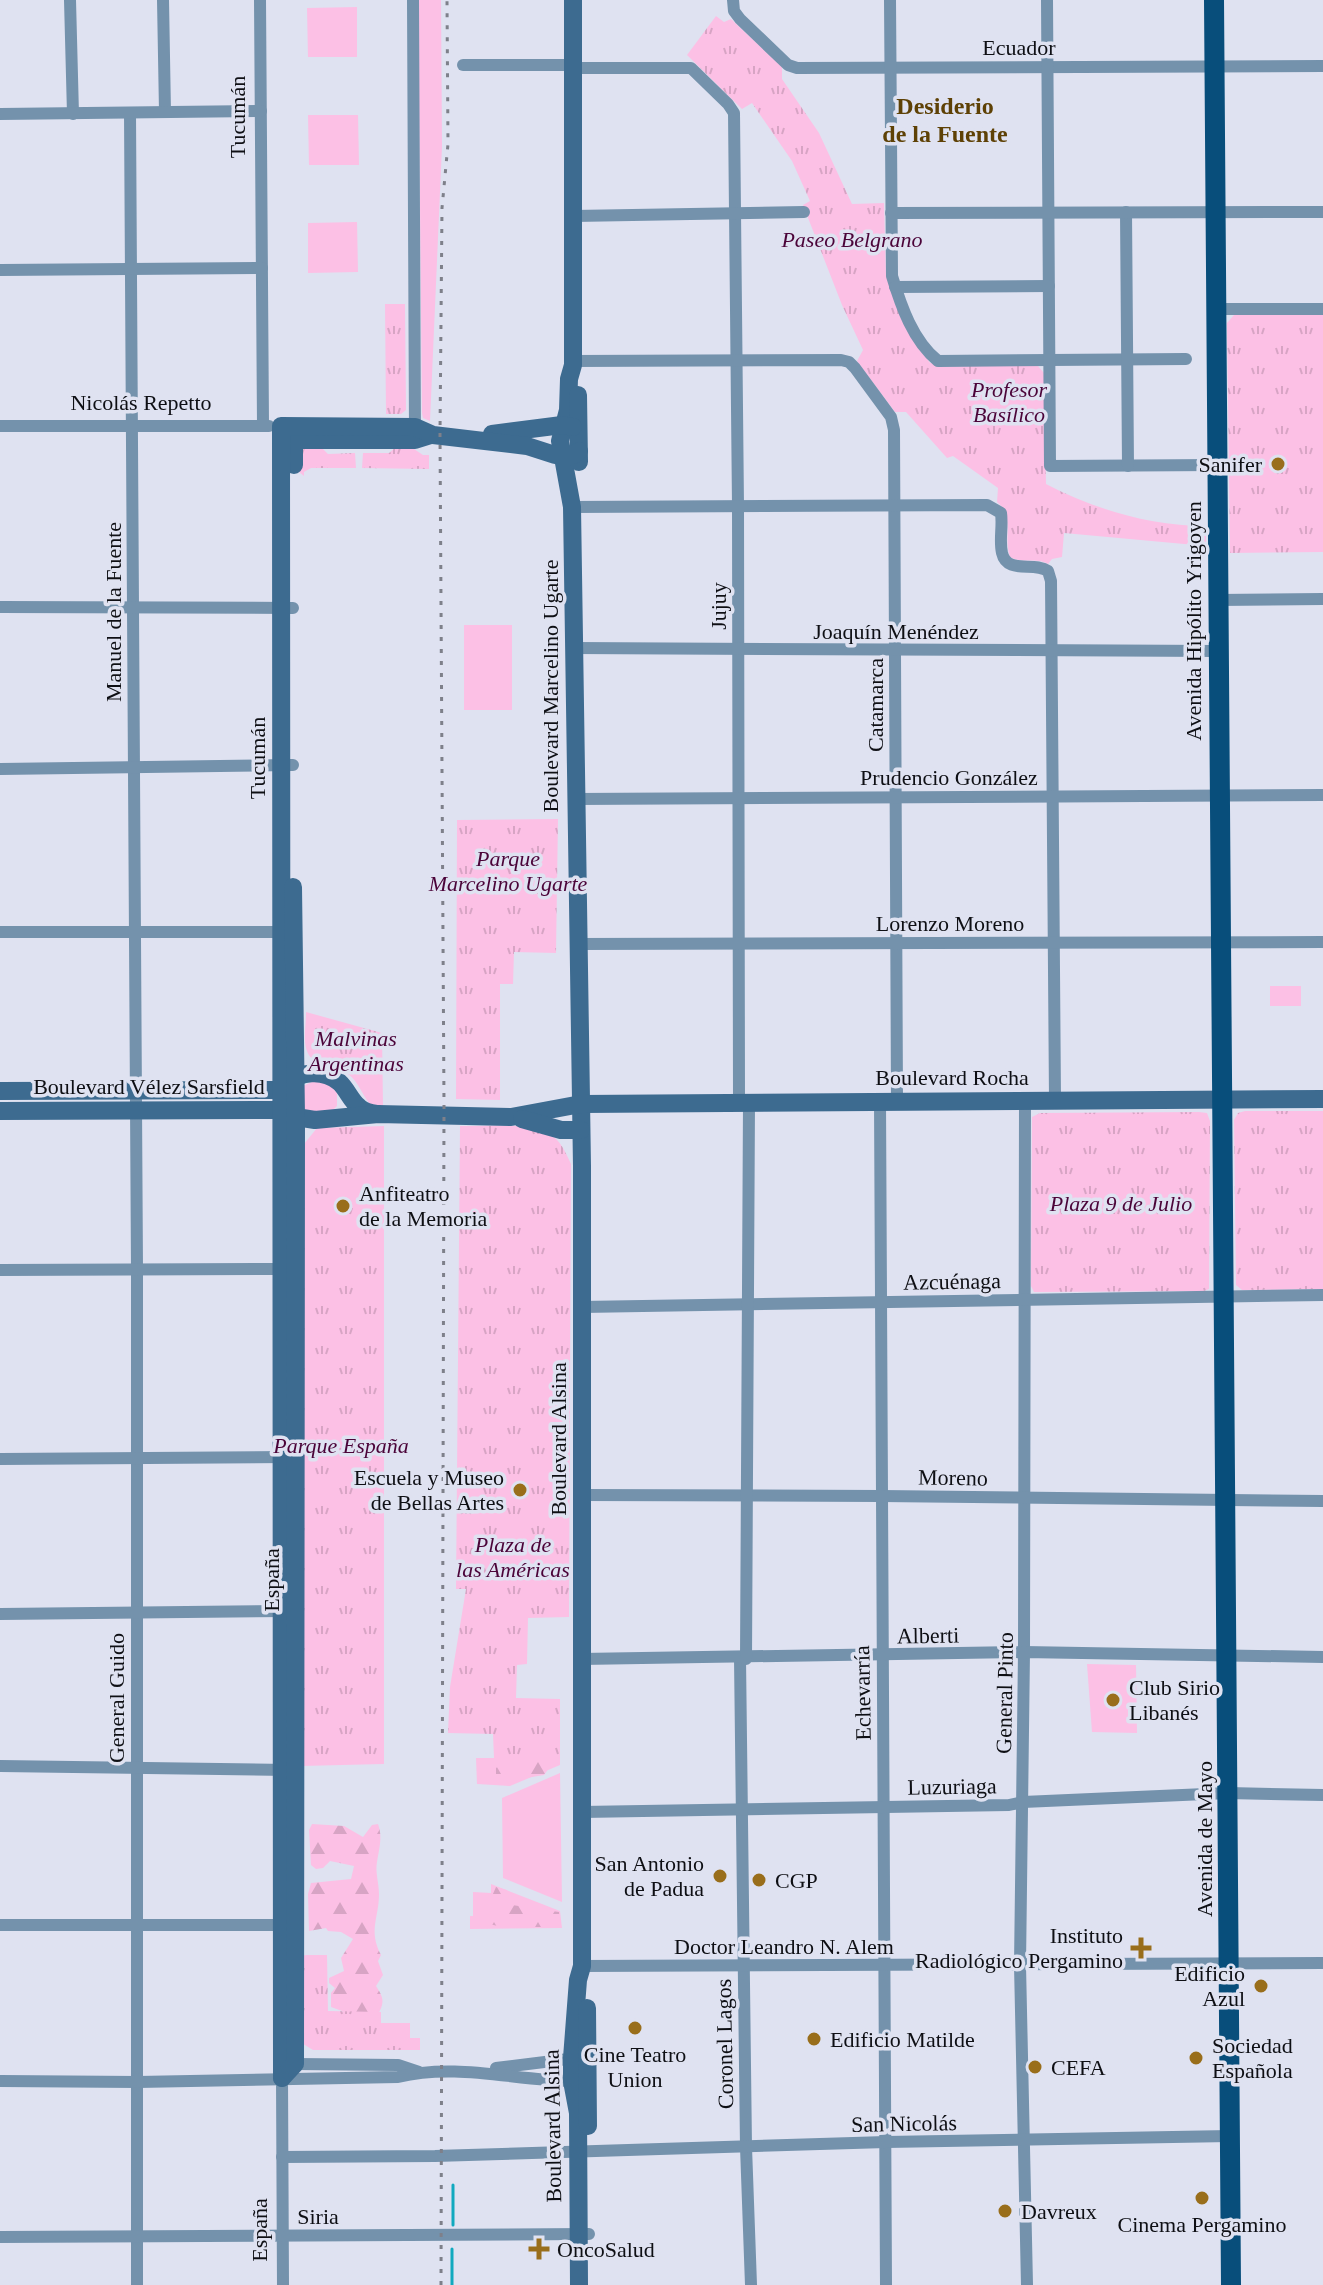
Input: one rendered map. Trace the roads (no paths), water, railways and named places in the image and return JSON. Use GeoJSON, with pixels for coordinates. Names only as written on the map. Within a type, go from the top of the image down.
{"type":"FeatureCollection","features":[{"type":"Feature","properties":{"kind":"main road","name":"Boulevard Marcelino Ugarte"},"geometry":{"type":"LineString","coordinates":[[573,0],[573,363],[578,379],[571,453],[581,1104]]}},
{"type":"Feature","properties":{"kind":"main road","name":"Avenida Hipólito Yrigoyen"},"geometry":{"type":"LineString","coordinates":[[1214,0],[1224,1297]]}},
{"type":"Feature","properties":{"kind":"main road","name":"Nicolás Repetto"},"geometry":{"type":"LineString","coordinates":[[465,437],[571,428]]}},
{"type":"Feature","properties":{"kind":"main road","name":"Nicolás Repetto"},"geometry":{"type":"LineString","coordinates":[[279,431],[465,437],[527,446],[555,455],[571,453]]}},
{"type":"Feature","properties":{"kind":"main road","name":"Tucumán"},"geometry":{"type":"LineString","coordinates":[[279,431],[287,608],[288,1084]]}},
{"type":"Feature","properties":{"kind":"main road","name":"Boulevard Vélez Sarsfield"},"geometry":{"type":"LineString","coordinates":[[0,1091],[136,1091],[288,1084],[307,1073],[329,1077],[341,1084],[359,1108],[378,1114]]}},
{"type":"Feature","properties":{"kind":"main road","name":"España"},"geometry":{"type":"LineString","coordinates":[[282,2078],[288,1770],[288,1084]]}},
{"type":"Feature","properties":{"kind":"main road","name":"Boulevard Rocha"},"geometry":{"type":"LineString","coordinates":[[511,1117],[581,1104],[1323,1099]]}},
{"type":"Feature","properties":{"kind":"main road","name":"Boulevard Alsina"},"geometry":{"type":"LineString","coordinates":[[581,1104],[582,1966],[578,1980],[578,2113],[583,2151],[584,2234],[589,2285]]}},
{"type":"Feature","properties":{"kind":"main road","name":"Boulevard Vélez Sarsfield"},"geometry":{"type":"LineString","coordinates":[[0,1111],[288,1114],[334,1120],[378,1114],[511,1117]]}},
{"type":"Feature","properties":{"kind":"main road"},"geometry":{"type":"LineString","coordinates":[[511,1117],[561,1130],[581,1130]]}},
{"type":"Feature","properties":{"kind":"main road","name":"Avenida de Mayo"},"geometry":{"type":"LineString","coordinates":[[1224,1297],[1231,2285]]}},
{"type":"Feature","properties":{"kind":"main road","name":"España"},"geometry":{"type":"LineString","coordinates":[[287,1925],[295,2064]]}},
{"type":"Feature","properties":{"kind":"main road"},"geometry":{"type":"LineString","coordinates":[[282,2078],[295,2064]]}},
{"type":"Feature","properties":{"kind":"main road","name":"Boulevard Alsina"},"geometry":{"type":"LineString","coordinates":[[579,2285],[584,2234]]}},
{"type":"Feature","properties":{"kind":"street"},"geometry":{"type":"LineString","coordinates":[[70,0],[73,114]]}},
{"type":"Feature","properties":{"kind":"street"},"geometry":{"type":"LineString","coordinates":[[163,0],[165,112]]}},
{"type":"Feature","properties":{"kind":"street","name":"Tucumán"},"geometry":{"type":"LineString","coordinates":[[260,0],[262,268],[279,431]]}},
{"type":"Feature","properties":{"kind":"street"},"geometry":{"type":"LineString","coordinates":[[413,0],[415,434]]}},
{"type":"Feature","properties":{"kind":"street","name":"Ecuador"},"geometry":{"type":"LineString","coordinates":[[733,0],[736,14],[791,67],[1323,66]]}},
{"type":"Feature","properties":{"kind":"street"},"geometry":{"type":"LineString","coordinates":[[890,0],[892,276],[901,304],[923,346],[938,361],[1186,359]]}},
{"type":"Feature","properties":{"kind":"street"},"geometry":{"type":"LineString","coordinates":[[1047,0],[1050,466],[1217,465]]}},
{"type":"Feature","properties":{"kind":"street"},"geometry":{"type":"LineString","coordinates":[[463,65],[573,67]]}},
{"type":"Feature","properties":{"kind":"street","name":"Jujuy"},"geometry":{"type":"LineString","coordinates":[[573,67],[691,68],[732,110],[738,506],[739,944],[744,1102]]}},
{"type":"Feature","properties":{"kind":"street"},"geometry":{"type":"LineString","coordinates":[[0,114],[261,111]]}},
{"type":"Feature","properties":{"kind":"street","name":"Manuel de la Fuente"},"geometry":{"type":"LineString","coordinates":[[130,113],[135,1111]]}},
{"type":"Feature","properties":{"kind":"street"},"geometry":{"type":"LineString","coordinates":[[574,216],[804,212]]}},
{"type":"Feature","properties":{"kind":"street"},"geometry":{"type":"LineString","coordinates":[[1126,212],[1128,466]]}},
{"type":"Feature","properties":{"kind":"street"},"geometry":{"type":"LineString","coordinates":[[891,213],[1323,212]]}},
{"type":"Feature","properties":{"kind":"street"},"geometry":{"type":"LineString","coordinates":[[0,270],[262,268]]}},
{"type":"Feature","properties":{"kind":"street"},"geometry":{"type":"LineString","coordinates":[[895,287],[1049,286]]}},
{"type":"Feature","properties":{"kind":"street"},"geometry":{"type":"LineString","coordinates":[[1216,309],[1323,309]]}},
{"type":"Feature","properties":{"kind":"street"},"geometry":{"type":"LineString","coordinates":[[573,363],[736,361]]}},
{"type":"Feature","properties":{"kind":"street","name":"Catamarca"},"geometry":{"type":"LineString","coordinates":[[736,361],[849,362],[893,422],[896,943],[888,1101]]}},
{"type":"Feature","properties":{"kind":"street","name":"Nicolás Repetto"},"geometry":{"type":"LineString","coordinates":[[0,426],[131,425],[279,431]]}},
{"type":"Feature","properties":{"kind":"street"},"geometry":{"type":"LineString","coordinates":[[572,507],[987,505],[997,509],[1002,521],[1002,554],[1008,563],[1037,566],[1048,571],[1051,581],[1055,1100]]}},
{"type":"Feature","properties":{"kind":"street"},"geometry":{"type":"LineString","coordinates":[[1217,600],[1323,599]]}},
{"type":"Feature","properties":{"kind":"street"},"geometry":{"type":"LineString","coordinates":[[0,607],[287,608]]}},
{"type":"Feature","properties":{"kind":"street","name":"Joaquín Menéndez"},"geometry":{"type":"LineString","coordinates":[[574,648],[1217,651]]}},
{"type":"Feature","properties":{"kind":"street"},"geometry":{"type":"LineString","coordinates":[[0,769],[287,765]]}},
{"type":"Feature","properties":{"kind":"street","name":"Prudencio González"},"geometry":{"type":"LineString","coordinates":[[575,799],[1323,795]]}},
{"type":"Feature","properties":{"kind":"street"},"geometry":{"type":"LineString","coordinates":[[0,932],[287,932]]}},
{"type":"Feature","properties":{"kind":"street","name":"Lorenzo Moreno"},"geometry":{"type":"LineString","coordinates":[[577,944],[1323,942]]}},
{"type":"Feature","properties":{"kind":"street","name":"General Pinto"},"geometry":{"type":"LineString","coordinates":[[1025,1100],[1020,1965],[1027,2285]]}},
{"type":"Feature","properties":{"kind":"street","name":"Echevarría"},"geometry":{"type":"LineString","coordinates":[[886,2285],[881,1301],[888,1101]]}},
{"type":"Feature","properties":{"kind":"street","name":"Coronel Lagos"},"geometry":{"type":"LineString","coordinates":[[744,1102],[749,1304],[741,1810],[751,2285]]}},
{"type":"Feature","properties":{"kind":"street","name":"General Guido"},"geometry":{"type":"LineString","coordinates":[[135,1111],[137,2285]]}},
{"type":"Feature","properties":{"kind":"street"},"geometry":{"type":"LineString","coordinates":[[0,1270],[288,1269]]}},
{"type":"Feature","properties":{"kind":"street","name":"Azcuénaga"},"geometry":{"type":"LineString","coordinates":[[582,1307],[1323,1295]]}},
{"type":"Feature","properties":{"kind":"street"},"geometry":{"type":"LineString","coordinates":[[0,1459],[288,1457]]}},
{"type":"Feature","properties":{"kind":"street","name":"Moreno"},"geometry":{"type":"LineString","coordinates":[[581,1495],[1323,1501]]}},
{"type":"Feature","properties":{"kind":"street"},"geometry":{"type":"LineString","coordinates":[[0,1614],[288,1611]]}},
{"type":"Feature","properties":{"kind":"street","name":"Alberti"},"geometry":{"type":"LineString","coordinates":[[581,1659],[1024,1652],[1323,1657]]}},
{"type":"Feature","properties":{"kind":"street"},"geometry":{"type":"LineString","coordinates":[[0,1766],[288,1770]]}},
{"type":"Feature","properties":{"kind":"street","name":"Luzuriaga"},"geometry":{"type":"LineString","coordinates":[[582,1812],[1009,1805],[1228,1793],[1323,1795]]}},
{"type":"Feature","properties":{"kind":"street"},"geometry":{"type":"LineString","coordinates":[[0,1925],[287,1925]]}},
{"type":"Feature","properties":{"kind":"street","name":"Doctor Leandro N. Alem"},"geometry":{"type":"LineString","coordinates":[[582,1966],[1323,1963]]}},
{"type":"Feature","properties":{"kind":"street"},"geometry":{"type":"LineString","coordinates":[[0,2081],[398,2077],[419,2072],[473,2071],[580,2058]]}},
{"type":"Feature","properties":{"kind":"street"},"geometry":{"type":"LineString","coordinates":[[295,2064],[398,2065],[419,2072]]}},
{"type":"Feature","properties":{"kind":"street"},"geometry":{"type":"LineString","coordinates":[[473,2071],[580,2081]]}},
{"type":"Feature","properties":{"kind":"street","name":"España"},"geometry":{"type":"LineString","coordinates":[[282,2078],[283,2285]]}},
{"type":"Feature","properties":{"kind":"street","name":"San Nicolás"},"geometry":{"type":"LineString","coordinates":[[282,2157],[1230,2136]]}},
{"type":"Feature","properties":{"kind":"street","name":"Siria"},"geometry":{"type":"LineString","coordinates":[[0,2237],[584,2234]]}},
{"type":"Feature","properties":{"kind":"waterway"},"geometry":{"type":"LineString","coordinates":[[453,2185],[453,2225]]}},
{"type":"Feature","properties":{"kind":"waterway"},"geometry":{"type":"LineString","coordinates":[[452,2249],[452,2285]]}},
{"type":"Feature","properties":{"kind":"railway"},"geometry":{"type":"LineString","coordinates":[[441,2285],[444,1105],[440,434],[442,208],[448,144],[447,0]]}},
{"type":"Feature","properties":{"kind":"place","name":"Sanifer"},"geometry":{"type":"Point","coordinates":[1278,464]}},
{"type":"Feature","properties":{"kind":"place","name":"Anfiteatro de la Memoria"},"geometry":{"type":"Point","coordinates":[343,1206]}},
{"type":"Feature","properties":{"kind":"place","name":"Escuela y Museo de Bellas Artes"},"geometry":{"type":"Point","coordinates":[520,1490]}},
{"type":"Feature","properties":{"kind":"place","name":"Club Sirio Libanés"},"geometry":{"type":"Point","coordinates":[1113,1700]}},
{"type":"Feature","properties":{"kind":"place","name":"San Antonio de Padua"},"geometry":{"type":"Point","coordinates":[720,1876]}},
{"type":"Feature","properties":{"kind":"place","name":"CGP"},"geometry":{"type":"Point","coordinates":[759,1880]}},
{"type":"Feature","properties":{"kind":"place","name":"Instituto Radiológico Pergamino"},"geometry":{"type":"Point","coordinates":[1141,1948]}},
{"type":"Feature","properties":{"kind":"place","name":"Edificio Azul"},"geometry":{"type":"Point","coordinates":[1261,1986]}},
{"type":"Feature","properties":{"kind":"place","name":"Cine Teatro Union"},"geometry":{"type":"Point","coordinates":[635,2028]}},
{"type":"Feature","properties":{"kind":"place","name":"Edificio Matilde"},"geometry":{"type":"Point","coordinates":[814,2039]}},
{"type":"Feature","properties":{"kind":"place","name":"Sociedad Española"},"geometry":{"type":"Point","coordinates":[1196,2058]}},
{"type":"Feature","properties":{"kind":"place","name":"CEFA"},"geometry":{"type":"Point","coordinates":[1035,2067]}},
{"type":"Feature","properties":{"kind":"place","name":"Cinema Pergamino"},"geometry":{"type":"Point","coordinates":[1202,2198]}},
{"type":"Feature","properties":{"kind":"place","name":"Davreux"},"geometry":{"type":"Point","coordinates":[1005,2211]}},
{"type":"Feature","properties":{"kind":"place","name":"OncoSalud"},"geometry":{"type":"Point","coordinates":[539,2249]}},
{"type":"Feature","properties":{"kind":"district","name":"Desiderio de la Fuente"},"geometry":{"type":"Point","coordinates":[945,120]}},
{"type":"Feature","properties":{"kind":"park label","name":"Paseo Belgrano"},"geometry":{"type":"Point","coordinates":[852,239]}},
{"type":"Feature","properties":{"kind":"park label","name":"Profesor Basílico"},"geometry":{"type":"Point","coordinates":[1009,402]}},
{"type":"Feature","properties":{"kind":"park label","name":"Parque Marcelino Ugarte"},"geometry":{"type":"Point","coordinates":[508,870]}},
{"type":"Feature","properties":{"kind":"park label","name":"Malvinas Argentinas"},"geometry":{"type":"Point","coordinates":[356,1050]}},
{"type":"Feature","properties":{"kind":"park label","name":"Plaza 9 de Julio"},"geometry":{"type":"Point","coordinates":[1121,1203]}},
{"type":"Feature","properties":{"kind":"park label","name":"Parque España"},"geometry":{"type":"Point","coordinates":[341,1445]}},
{"type":"Feature","properties":{"kind":"park label","name":"Plaza de las Américas"},"geometry":{"type":"Point","coordinates":[513,1556]}}]}
